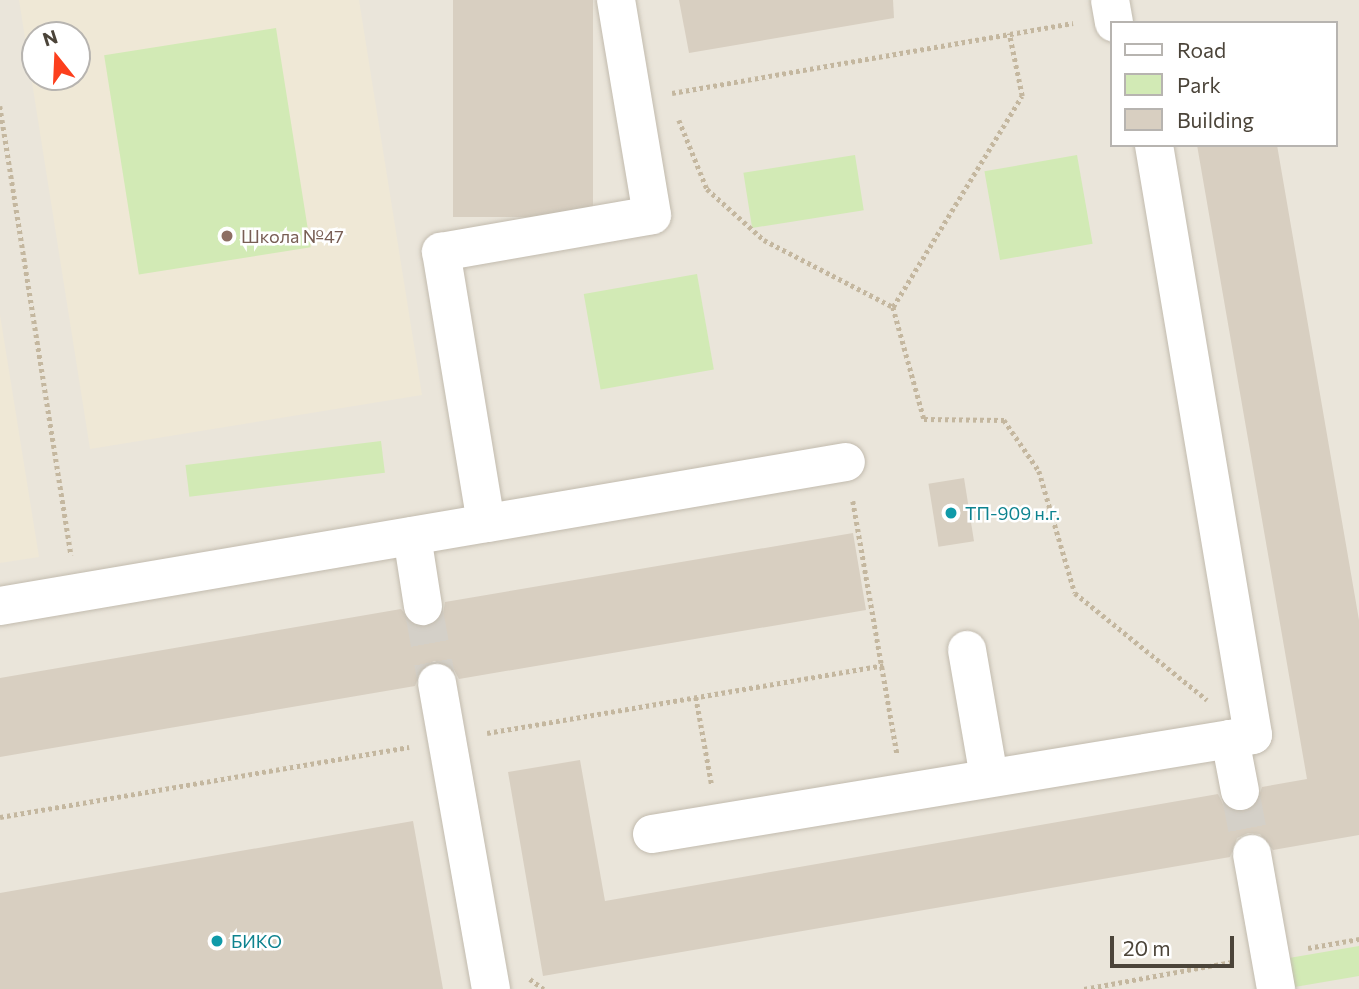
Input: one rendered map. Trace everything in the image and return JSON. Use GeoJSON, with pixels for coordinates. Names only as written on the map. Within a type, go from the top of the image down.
{"type":"FeatureCollection","features":[{"type":"Feature","properties":{"kind":"lane"},"geometry":{"type":"LineString","coordinates":[[486,523],[441,252],[652,215],[616,0]]}},
{"type":"Feature","properties":{"kind":"lane"},"geometry":{"type":"LineString","coordinates":[[652,834],[1253,735],[1154,147]]}},
{"type":"Feature","properties":{"kind":"lane"},"geometry":{"type":"LineString","coordinates":[[0,606],[486,523],[849,477]]}},
{"type":"Feature","properties":{"kind":"lane"},"geometry":{"type":"LineString","coordinates":[[412,536],[423,606]]}},
{"type":"Feature","properties":{"kind":"lane"},"geometry":{"type":"LineString","coordinates":[[967,650],[989,777]]}},
{"type":"Feature","properties":{"kind":"lane"},"geometry":{"type":"LineString","coordinates":[[437,683],[491,989]]}},
{"type":"Feature","properties":{"kind":"lane"},"geometry":{"type":"LineString","coordinates":[[1225,739],[1240,791]]}},
{"type":"Feature","properties":{"kind":"lane"},"geometry":{"type":"LineString","coordinates":[[1252,854],[1273,972]]}},
{"type":"Feature","properties":{"kind":"path"},"geometry":{"type":"LineString","coordinates":[[669,93],[1112,13]]}},
{"type":"Feature","properties":{"kind":"path"},"geometry":{"type":"LineString","coordinates":[[1009,33],[1022,96],[893,307],[924,419],[1004,420],[1039,471],[1075,593],[1212,705],[1225,739]]}},
{"type":"Feature","properties":{"kind":"path"},"geometry":{"type":"LineString","coordinates":[[667,80],[669,93],[706,189],[764,240],[893,307]]}},
{"type":"Feature","properties":{"kind":"path"},"geometry":{"type":"LineString","coordinates":[[0,106],[77,593]]}},
{"type":"Feature","properties":{"kind":"path"},"geometry":{"type":"LineString","coordinates":[[849,477],[903,791]]}},
{"type":"Feature","properties":{"kind":"path"},"geometry":{"type":"LineString","coordinates":[[696,697],[718,823]]}},
{"type":"Feature","properties":{"kind":"path"},"geometry":{"type":"LineString","coordinates":[[1084,989],[1273,972],[1359,939]]}},
{"type":"Feature","properties":{"kind":"shaded area"},"geometry":{"type":"Polygon","coordinates":[[[0,0],[1359,0],[1359,989],[0,989],[0,0]]]}},
{"type":"Feature","properties":{"kind":"shaded area","name":"Школа №47"},"geometry":{"type":"Polygon","coordinates":[[[19,0],[359,0],[422,395],[90,449],[33,91],[91,91],[91,21],[22,21],[19,0]]]}},
{"type":"Feature","properties":{"kind":"shaded area"},"geometry":{"type":"Polygon","coordinates":[[[0,315],[39,557],[0,563],[0,315]]]}},
{"type":"Feature","properties":{"kind":"green space"},"geometry":{"type":"Polygon","coordinates":[[[276,28],[311,247],[139,274],[104,55],[276,28]]]}},
{"type":"Feature","properties":{"kind":"green space"},"geometry":{"type":"Polygon","coordinates":[[[855,155],[864,210],[752,228],[743,173],[855,155]]]}},
{"type":"Feature","properties":{"kind":"green space"},"geometry":{"type":"Polygon","coordinates":[[[1077,155],[1093,244],[1000,260],[984,171],[1077,155]]]}},
{"type":"Feature","properties":{"kind":"green space"},"geometry":{"type":"Polygon","coordinates":[[[697,274],[714,370],[601,389],[584,294],[697,274]]]}},
{"type":"Feature","properties":{"kind":"green space"},"geometry":{"type":"Polygon","coordinates":[[[381,441],[385,473],[189,497],[185,465],[381,441]]]}},
{"type":"Feature","properties":{"kind":"green space"},"geometry":{"type":"Polygon","coordinates":[[[1359,946],[1359,976],[1283,989],[1265,962],[1359,946]]]}},
{"type":"Feature","properties":{"kind":"building"},"geometry":{"type":"Polygon","coordinates":[[[453,0],[593,0],[593,217],[453,217],[453,0]]]}},
{"type":"Feature","properties":{"kind":"building"},"geometry":{"type":"Polygon","coordinates":[[[679,0],[893,0],[894,18],[689,53],[679,0]]]}},
{"type":"Feature","properties":{"kind":"building"},"geometry":{"type":"Polygon","coordinates":[[[1197,147],[1277,147],[1359,620],[1359,835],[1273,850],[1260,834],[1248,833],[1237,838],[1230,857],[543,976],[508,772],[580,760],[605,901],[1218,794],[1224,806],[1243,813],[1255,807],[1262,787],[1307,779],[1197,147]]]}},
{"type":"Feature","properties":{"kind":"building","name":"ТП-909 н.г."},"geometry":{"type":"Polygon","coordinates":[[[964,478],[974,541],[938,547],[928,484],[964,478]]]}},
{"type":"Feature","properties":{"kind":"building"},"geometry":{"type":"Polygon","coordinates":[[[853,533],[866,610],[459,679],[453,668],[434,661],[422,667],[415,686],[0,757],[0,678],[401,609],[415,626],[427,627],[443,614],[445,602],[853,533]]]}},
{"type":"Feature","properties":{"kind":"building","name":"БИКО"},"geometry":{"type":"Polygon","coordinates":[[[413,821],[443,989],[0,989],[0,893],[413,821]]]}},
{"type":"Feature","properties":{"kind":"tunnel"},"geometry":{"type":"LineString","coordinates":[[423,606],[437,683]]}},
{"type":"Feature","properties":{"kind":"tunnel"},"geometry":{"type":"LineString","coordinates":[[1240,791],[1252,854]]}},
{"type":"Feature","properties":{"kind":"place","name":"Школа №47"},"geometry":{"type":"Point","coordinates":[227,236]}},
{"type":"Feature","properties":{"kind":"place","name":"ТП-909 н.г."},"geometry":{"type":"Point","coordinates":[951,513]}},
{"type":"Feature","properties":{"kind":"place","name":"БИКО"},"geometry":{"type":"Point","coordinates":[217,941]}}]}
